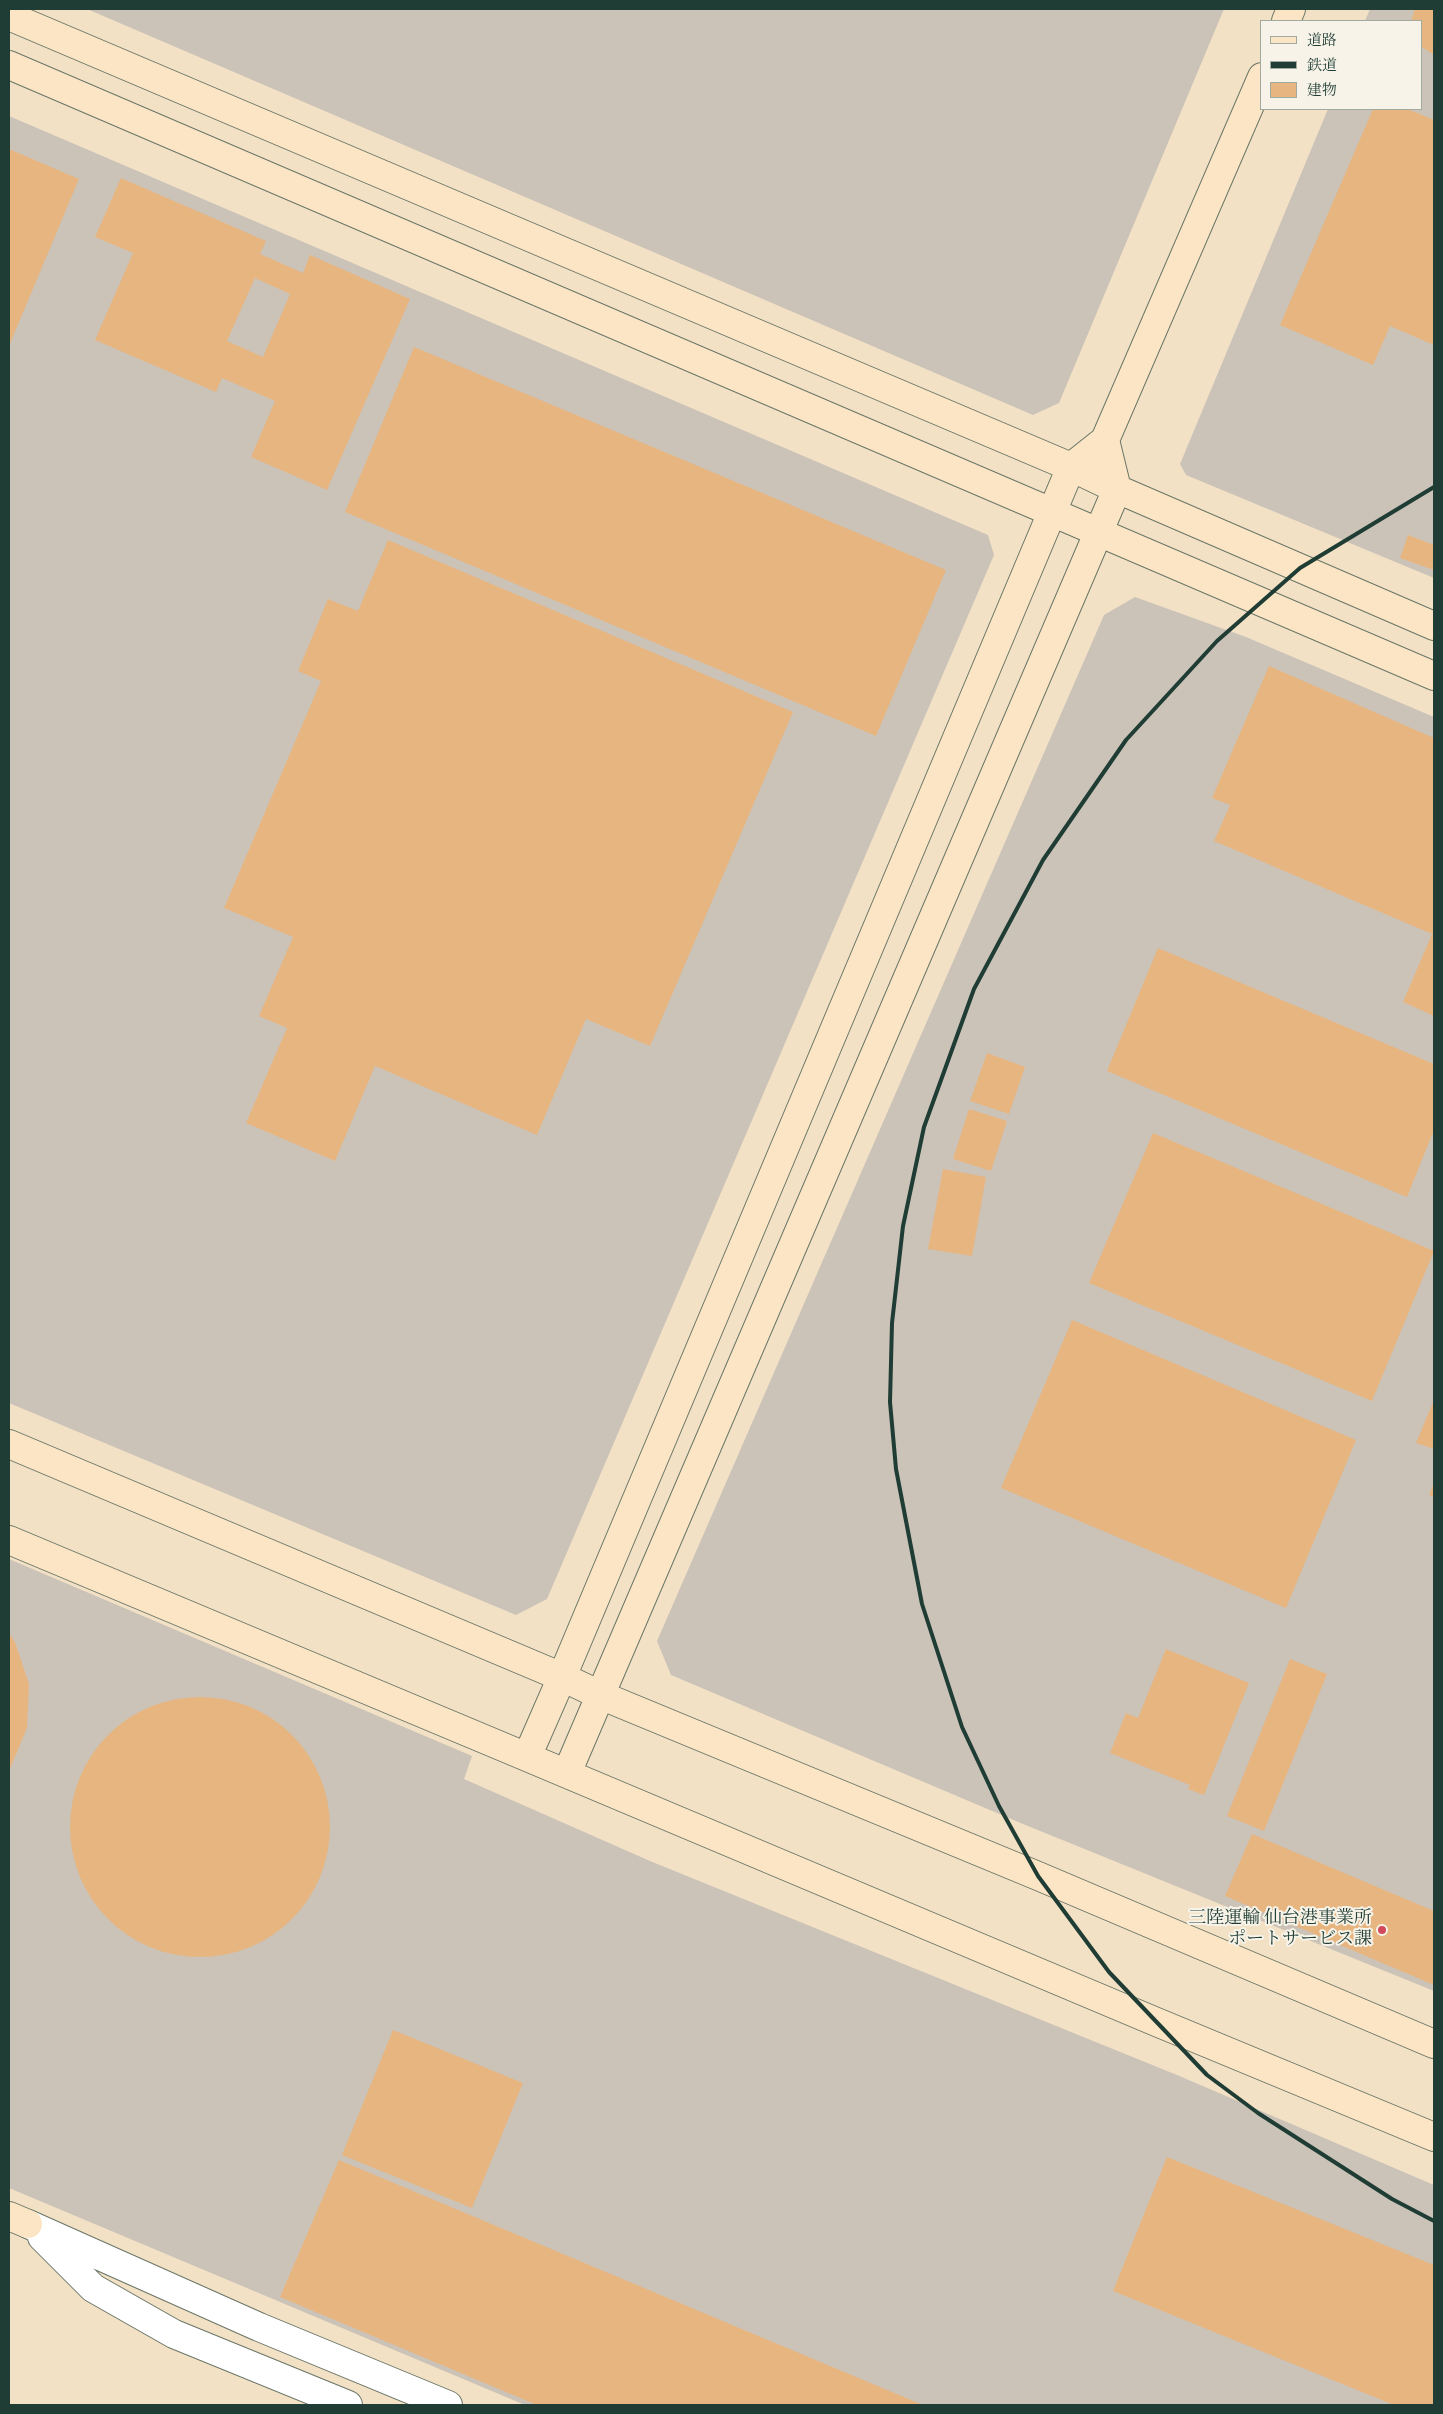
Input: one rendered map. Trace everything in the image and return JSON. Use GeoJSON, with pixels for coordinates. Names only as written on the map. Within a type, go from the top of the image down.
{"type":"FeatureCollection","features":[{"type":"Feature","properties":{"kind":"street"},"geometry":{"type":"LineString","coordinates":[[9,16],[1071,467],[1117,489],[1434,626]]}},
{"type":"Feature","properties":{"kind":"street"},"geometry":{"type":"LineString","coordinates":[[9,65],[1099,534],[1434,676]]}},
{"type":"Feature","properties":{"kind":"street"},"geometry":{"type":"LineString","coordinates":[[527,1757],[1071,467],[1106,440],[1260,82]]}},
{"type":"Feature","properties":{"kind":"street"},"geometry":{"type":"LineString","coordinates":[[567,1773],[1099,534],[1117,489],[1106,440]]}},
{"type":"Feature","properties":{"kind":"street"},"geometry":{"type":"LineString","coordinates":[[9,1444],[562,1677],[600,1695],[1029,1872],[1434,2044]]}},
{"type":"Feature","properties":{"kind":"street"},"geometry":{"type":"LineString","coordinates":[[9,1540],[1434,2137]]}},
{"type":"Feature","properties":{"kind":"street"},"geometry":{"type":"LineString","coordinates":[[19,2220],[94,2288],[174,2334],[348,2405]]}},
{"type":"Feature","properties":{"kind":"street"},"geometry":{"type":"LineString","coordinates":[[19,2220],[259,2327],[448,2405]]}},
{"type":"Feature","properties":{"kind":"shaded area"},"geometry":{"type":"Polygon","coordinates":[[[87,9],[1224,9],[1059,403],[1033,415],[87,9]]]}},
{"type":"Feature","properties":{"kind":"shaded area"},"geometry":{"type":"Polygon","coordinates":[[[1370,9],[1434,9],[1434,578],[1186,475],[1180,464],[1328,110],[1423,110],[1423,20],[1365,20],[1370,9]]]}},
{"type":"Feature","properties":{"kind":"shaded area"},"geometry":{"type":"Polygon","coordinates":[[[9,116],[988,535],[994,555],[547,1599],[516,1615],[9,1403],[9,116]]]}},
{"type":"Feature","properties":{"kind":"shaded area"},"geometry":{"type":"Polygon","coordinates":[[[1135,597],[1246,637],[1434,717],[1434,1991],[1023,1824],[671,1675],[657,1641],[1104,615],[1135,597]]]}},
{"type":"Feature","properties":{"kind":"shaded area"},"geometry":{"type":"Polygon","coordinates":[[[9,1559],[472,1756],[464,1779],[650,1861],[1177,2075],[1434,2185],[1434,2405],[525,2405],[9,2188],[9,1559]]]}},
{"type":"Feature","properties":{"kind":"building"},"geometry":{"type":"Polygon","coordinates":[[[1415,9],[1434,9],[1434,55],[1423,48],[1423,20],[1411,20],[1415,9]]]}},
{"type":"Feature","properties":{"kind":"building"},"geometry":{"type":"Polygon","coordinates":[[[1373,110],[1410,110],[1434,120],[1434,345],[1390,326],[1373,365],[1280,325],[1373,110]]]}},
{"type":"Feature","properties":{"kind":"building"},"geometry":{"type":"Polygon","coordinates":[[[9,149],[79,179],[9,346],[9,149]]]}},
{"type":"Feature","properties":{"kind":"building"},"geometry":{"type":"Polygon","coordinates":[[[121,178],[266,241],[260,254],[303,273],[310,255],[410,299],[327,490],[251,457],[275,401],[222,378],[216,392],[95,340],[133,253],[95,237],[121,178]],[[255,278],[227,341],[263,357],[290,294],[255,278]]]}},
{"type":"Feature","properties":{"kind":"building"},"geometry":{"type":"Polygon","coordinates":[[[414,347],[946,570],[876,736],[345,512],[414,347]]]}},
{"type":"Feature","properties":{"kind":"building"},"geometry":{"type":"Polygon","coordinates":[[[1408,535],[1434,545],[1434,570],[1400,558],[1408,535]]]}},
{"type":"Feature","properties":{"kind":"building"},"geometry":{"type":"Polygon","coordinates":[[[388,540],[793,712],[650,1046],[586,1019],[537,1135],[375,1066],[335,1161],[246,1123],[287,1028],[259,1016],[293,937],[224,908],[321,681],[298,671],[328,599],[358,611],[388,540]]]}},
{"type":"Feature","properties":{"kind":"building"},"geometry":{"type":"Polygon","coordinates":[[[1269,666],[1434,738],[1434,1016],[1403,1002],[1432,934],[1214,841],[1230,805],[1212,798],[1269,666]]]}},
{"type":"Feature","properties":{"kind":"building"},"geometry":{"type":"Polygon","coordinates":[[[1158,948],[1434,1064],[1434,1130],[1407,1197],[1107,1071],[1158,948]]]}},
{"type":"Feature","properties":{"kind":"building"},"geometry":{"type":"Polygon","coordinates":[[[987,1053],[1025,1067],[1009,1114],[970,1101],[987,1053]]]}},
{"type":"Feature","properties":{"kind":"building"},"geometry":{"type":"Polygon","coordinates":[[[969,1109],[1007,1121],[991,1171],[953,1159],[969,1109]]]}},
{"type":"Feature","properties":{"kind":"building"},"geometry":{"type":"Polygon","coordinates":[[[1153,1133],[1434,1251],[1372,1401],[1089,1283],[1153,1133]]]}},
{"type":"Feature","properties":{"kind":"building"},"geometry":{"type":"Polygon","coordinates":[[[943,1169],[986,1177],[972,1256],[928,1249],[943,1169]]]}},
{"type":"Feature","properties":{"kind":"building"},"geometry":{"type":"Polygon","coordinates":[[[1072,1320],[1356,1440],[1286,1608],[1001,1488],[1072,1320]]]}},
{"type":"Feature","properties":{"kind":"building"},"geometry":{"type":"Polygon","coordinates":[[[1434,1400],[1434,1449],[1416,1443],[1434,1400]]]}},
{"type":"Feature","properties":{"kind":"building"},"geometry":{"type":"Polygon","coordinates":[[[1434,1483],[1434,1497],[1429,1495],[1434,1483]]]}},
{"type":"Feature","properties":{"kind":"building"},"geometry":{"type":"Polygon","coordinates":[[[9,1633],[15,1642],[29,1684],[27,1728],[9,1771],[9,1633]]]}},
{"type":"Feature","properties":{"kind":"building"},"geometry":{"type":"Polygon","coordinates":[[[1166,1649],[1249,1683],[1204,1795],[1188,1789],[1190,1785],[1110,1753],[1126,1713],[1138,1718],[1166,1649]]]}},
{"type":"Feature","properties":{"kind":"building"},"geometry":{"type":"Polygon","coordinates":[[[1290,1659],[1327,1674],[1264,1831],[1227,1816],[1290,1659]]]}},
{"type":"Feature","properties":{"kind":"building"},"geometry":{"type":"Polygon","coordinates":[[[200,1697],[238,1702],[261,1712],[283,1726],[301,1744],[315,1766],[325,1789],[330,1827],[325,1865],[315,1888],[301,1910],[283,1928],[261,1942],[238,1952],[200,1957],[162,1952],[139,1942],[117,1928],[99,1910],[85,1888],[75,1865],[70,1827],[75,1789],[85,1766],[99,1744],[117,1726],[139,1712],[162,1702],[200,1697]]]}},
{"type":"Feature","properties":{"kind":"building"},"geometry":{"type":"Polygon","coordinates":[[[1252,1834],[1434,1911],[1434,1985],[1225,1896],[1252,1834]]]}},
{"type":"Feature","properties":{"kind":"building"},"geometry":{"type":"Polygon","coordinates":[[[393,2030],[523,2083],[472,2208],[342,2155],[393,2030]]]}},
{"type":"Feature","properties":{"kind":"building"},"geometry":{"type":"Polygon","coordinates":[[[1167,2157],[1434,2265],[1434,2405],[1394,2405],[1113,2291],[1167,2157]]]}},
{"type":"Feature","properties":{"kind":"building"},"geometry":{"type":"Polygon","coordinates":[[[339,2160],[923,2405],[537,2405],[280,2297],[339,2160]]]}},
{"type":"Feature","properties":{"kind":"railway"},"geometry":{"type":"LineString","coordinates":[[1434,487],[1300,568],[1217,641],[1126,740],[1043,860],[974,989],[924,1127],[903,1226],[892,1323],[890,1402],[896,1469],[922,1604],[962,1727],[999,1806],[1038,1876],[1109,1972],[1207,2075],[1258,2113],[1392,2199],[1434,2221]]}},
{"type":"Feature","properties":{"kind":"place","name":"三陸運輸 仙台港事業所 ポートサービス課"},"geometry":{"type":"Point","coordinates":[1382,1930]}}]}
